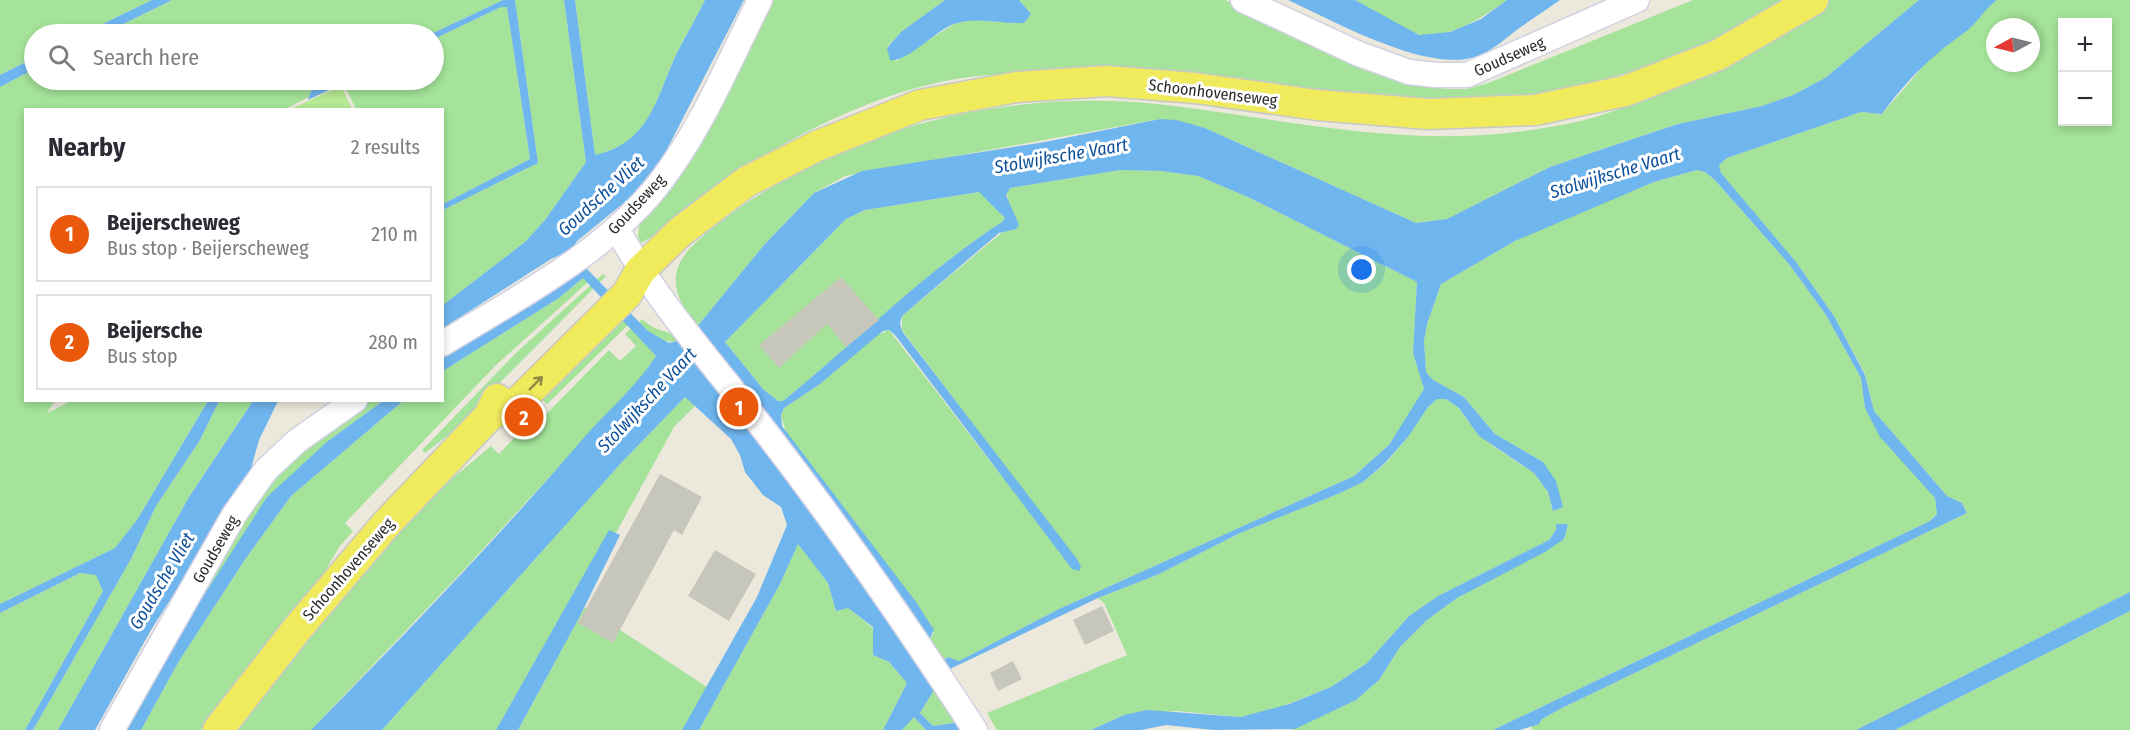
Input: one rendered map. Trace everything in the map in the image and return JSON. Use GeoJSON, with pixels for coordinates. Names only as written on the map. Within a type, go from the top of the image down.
{"type":"FeatureCollection","features":[{"type":"Feature","properties":{"kind":"main road","name":"Schoonhovenseweg"},"geometry":{"type":"LineString","coordinates":[[218,730],[297,629],[387,523],[489,416],[519,401],[627,294],[640,271],[680,232],[746,182],[817,146],[920,105],[1017,87],[1106,81],[1195,88],[1317,105],[1428,114],[1535,110],[1625,91],[1718,55],[1812,0]]}},
{"type":"Feature","properties":{"kind":"street","name":"Goudseweg"},"geometry":{"type":"LineString","coordinates":[[444,343],[575,259],[617,229],[660,182],[696,129],[760,0]]}},
{"type":"Feature","properties":{"kind":"street","name":"Goudseweg"},"geometry":{"type":"LineString","coordinates":[[1243,0],[1359,54],[1409,72],[1436,75],[1467,75],[1637,0]]}},
{"type":"Feature","properties":{"kind":"street"},"geometry":{"type":"LineString","coordinates":[[617,229],[640,271],[884,591],[975,730]]}},
{"type":"Feature","properties":{"kind":"street","name":"Goudseweg"},"geometry":{"type":"LineString","coordinates":[[112,730],[234,515],[267,470],[297,441],[352,402]]}},
{"type":"Feature","properties":{"kind":"green space"},"geometry":{"type":"Polygon","coordinates":[[[0,0],[152,0],[103,24],[24,24],[24,63],[0,75],[0,0]]]}},
{"type":"Feature","properties":{"kind":"green space"},"geometry":{"type":"Polygon","coordinates":[[[172,0],[503,0],[444,28],[444,24],[123,24],[172,0]]]}},
{"type":"Feature","properties":{"kind":"green space"},"geometry":{"type":"Polygon","coordinates":[[[515,0],[564,0],[586,162],[545,220],[525,242],[444,304],[444,210],[538,163],[515,0]]]}},
{"type":"Feature","properties":{"kind":"green space"},"geometry":{"type":"Polygon","coordinates":[[[575,0],[705,0],[675,57],[648,118],[639,131],[613,149],[595,155],[575,0]]]}},
{"type":"Feature","properties":{"kind":"green space"},"geometry":{"type":"Polygon","coordinates":[[[763,0],[945,0],[901,32],[887,47],[896,61],[954,24],[970,20],[1024,23],[1031,14],[1019,0],[1225,0],[1385,77],[1446,89],[1467,89],[1491,82],[1693,0],[1782,0],[1732,32],[1651,67],[1532,97],[1403,102],[1019,73],[969,77],[936,83],[869,104],[804,133],[714,187],[660,231],[641,243],[638,237],[640,218],[763,0]]]}},
{"type":"Feature","properties":{"kind":"green space"},"geometry":{"type":"Polygon","coordinates":[[[1355,0],[1507,0],[1464,26],[1439,35],[1428,36],[1401,27],[1355,0]]]}},
{"type":"Feature","properties":{"kind":"green space"},"geometry":{"type":"Polygon","coordinates":[[[1829,0],[1919,0],[1825,78],[1793,95],[1762,106],[1678,124],[1550,167],[1447,219],[1416,223],[1205,128],[1160,119],[845,176],[814,193],[764,245],[696,328],[678,295],[676,281],[683,258],[704,235],[719,223],[769,189],[822,160],[878,137],[935,120],[994,108],[1054,102],[1114,101],[1175,106],[1341,129],[1424,136],[1466,136],[1533,130],[1584,120],[1631,104],[1816,10],[1829,0]]]}},
{"type":"Feature","properties":{"kind":"green space"},"geometry":{"type":"Polygon","coordinates":[[[1997,0],[2130,0],[2130,592],[1856,730],[1533,730],[1531,725],[1539,724],[1542,719],[1562,708],[1967,513],[1962,503],[1947,496],[1874,411],[1865,374],[1834,316],[1796,262],[1720,173],[1719,165],[1727,158],[1861,112],[1882,114],[1933,55],[1953,38],[1965,32],[1985,8],[1997,0]]]}},
{"type":"Feature","properties":{"kind":"green space"},"geometry":{"type":"Polygon","coordinates":[[[507,6],[530,159],[444,203],[444,108],[356,108],[346,90],[444,90],[444,34],[507,6]]]}},
{"type":"Feature","properties":{"kind":"green space"},"geometry":{"type":"Polygon","coordinates":[[[24,74],[24,90],[313,90],[309,97],[287,108],[24,108],[24,402],[54,402],[47,413],[69,402],[207,402],[137,520],[115,548],[0,604],[0,87],[24,74]]]}},
{"type":"Feature","properties":{"kind":"green space"},"geometry":{"type":"Polygon","coordinates":[[[332,90],[343,90],[352,108],[293,108],[332,90]]]}},
{"type":"Feature","properties":{"kind":"green space"},"geometry":{"type":"Polygon","coordinates":[[[1120,170],[1161,171],[1198,176],[1248,197],[1417,282],[1413,353],[1424,388],[1389,445],[1354,476],[1059,609],[959,661],[948,657],[944,660],[930,638],[934,633],[786,432],[781,415],[784,408],[820,384],[877,335],[889,330],[993,465],[1081,567],[902,330],[902,316],[1006,229],[1009,203],[1006,191],[1010,188],[1120,170]]]}},
{"type":"Feature","properties":{"kind":"green space"},"geometry":{"type":"Polygon","coordinates":[[[1697,170],[1705,172],[1714,179],[1789,264],[1826,315],[1861,378],[1865,408],[1935,498],[1937,514],[1930,521],[1493,730],[1291,730],[1356,700],[1379,680],[1400,647],[1427,620],[1457,598],[1564,539],[1568,524],[1556,530],[1549,540],[1438,596],[1409,616],[1367,663],[1331,687],[1270,711],[1241,717],[1177,711],[1124,715],[1091,730],[997,730],[987,713],[1127,655],[1104,603],[1098,598],[1157,575],[1240,533],[1363,482],[1385,464],[1408,437],[1428,407],[1437,399],[1446,399],[1459,408],[1467,420],[1493,446],[1534,473],[1548,492],[1553,511],[1543,462],[1495,434],[1464,397],[1433,380],[1426,372],[1424,341],[1427,324],[1441,284],[1515,241],[1551,224],[1654,182],[1697,170]]]}},
{"type":"Feature","properties":{"kind":"green space"},"geometry":{"type":"Polygon","coordinates":[[[980,192],[1005,218],[1002,222],[945,263],[783,401],[778,401],[763,389],[725,342],[846,219],[865,210],[980,192]]]}},
{"type":"Feature","properties":{"kind":"green space"},"geometry":{"type":"Polygon","coordinates":[[[603,274],[606,276],[447,436],[425,453],[422,450],[517,352],[603,274]]]}},
{"type":"Feature","properties":{"kind":"green space"},"geometry":{"type":"Polygon","coordinates":[[[584,277],[588,282],[496,365],[345,523],[353,531],[339,547],[316,587],[203,730],[141,730],[179,661],[246,558],[291,496],[402,402],[444,402],[444,370],[559,298],[584,277]]]}},
{"type":"Feature","properties":{"kind":"green space"},"geometry":{"type":"Polygon","coordinates":[[[618,314],[628,325],[547,404],[541,398],[618,314]]]}},
{"type":"Feature","properties":{"kind":"green space"},"geometry":{"type":"Polygon","coordinates":[[[642,319],[659,330],[684,339],[670,342],[659,339],[639,322],[642,319]]]}},
{"type":"Feature","properties":{"kind":"green space"},"geometry":{"type":"Polygon","coordinates":[[[631,328],[656,356],[646,372],[461,573],[311,730],[232,730],[376,553],[442,487],[491,446],[499,454],[518,434],[523,438],[609,350],[620,361],[636,346],[625,334],[631,328]]]}},
{"type":"Feature","properties":{"kind":"green space"},"geometry":{"type":"Polygon","coordinates":[[[685,397],[696,405],[674,427],[616,533],[609,531],[496,730],[382,730],[623,461],[685,397]]]}},
{"type":"Feature","properties":{"kind":"green space"},"geometry":{"type":"Polygon","coordinates":[[[219,402],[252,402],[189,497],[58,730],[33,730],[131,559],[156,506],[200,440],[219,402]]]}},
{"type":"Feature","properties":{"kind":"green space"},"geometry":{"type":"Polygon","coordinates":[[[366,402],[382,402],[328,441],[172,645],[229,542],[262,494],[309,444],[366,402]]]}},
{"type":"Feature","properties":{"kind":"green space"},"geometry":{"type":"Polygon","coordinates":[[[798,543],[828,583],[836,611],[848,608],[873,628],[873,655],[889,662],[907,683],[883,730],[699,730],[780,584],[798,543]]]}},
{"type":"Feature","properties":{"kind":"green space"},"geometry":{"type":"Polygon","coordinates":[[[80,573],[96,574],[103,591],[25,730],[0,730],[0,613],[80,573]]]}},
{"type":"Feature","properties":{"kind":"green space"},"geometry":{"type":"Polygon","coordinates":[[[585,607],[707,687],[682,730],[518,730],[585,607]]]}},
{"type":"Feature","properties":{"kind":"green space"},"geometry":{"type":"Polygon","coordinates":[[[2130,611],[2130,730],[1895,730],[2130,611]]]}},
{"type":"Feature","properties":{"kind":"green space"},"geometry":{"type":"Polygon","coordinates":[[[934,690],[961,722],[933,726],[920,713],[934,690]]]}},
{"type":"Feature","properties":{"kind":"green space"},"geometry":{"type":"Polygon","coordinates":[[[914,717],[926,730],[902,730],[914,717]]]}},
{"type":"Feature","properties":{"kind":"water"},"geometry":{"type":"Polygon","coordinates":[[[152,0],[172,0],[123,24],[103,24],[152,0]]]}},
{"type":"Feature","properties":{"kind":"water"},"geometry":{"type":"Polygon","coordinates":[[[503,0],[515,0],[538,163],[444,210],[444,203],[530,159],[507,7],[501,7],[444,34],[444,28],[503,0]]]}},
{"type":"Feature","properties":{"kind":"water","name":"Goudsche Vliet"},"geometry":{"type":"Polygon","coordinates":[[[564,0],[575,0],[595,155],[627,141],[648,118],[675,57],[705,0],[744,0],[665,153],[650,176],[631,197],[577,241],[571,250],[551,259],[444,327],[444,304],[525,242],[545,220],[586,162],[564,0]]]}},
{"type":"Feature","properties":{"kind":"water"},"geometry":{"type":"Polygon","coordinates":[[[945,0],[1019,0],[1031,14],[1024,23],[980,20],[954,24],[913,52],[897,60],[890,60],[887,48],[901,32],[945,0]]]}},
{"type":"Feature","properties":{"kind":"water"},"geometry":{"type":"Polygon","coordinates":[[[1288,0],[1355,0],[1419,35],[1450,32],[1481,19],[1507,0],[1560,0],[1485,53],[1471,58],[1451,60],[1428,57],[1378,41],[1288,0]]]}},
{"type":"Feature","properties":{"kind":"water","name":"Stolwijksche Vaart"},"geometry":{"type":"Polygon","coordinates":[[[1919,0],[1997,0],[1969,29],[1920,69],[1882,114],[1861,112],[1727,158],[1719,165],[1721,173],[1796,262],[1834,316],[1865,375],[1874,411],[1947,496],[1962,503],[1967,513],[1562,708],[1542,719],[1539,724],[1520,730],[1493,730],[1930,521],[1937,514],[1935,498],[1880,437],[1865,408],[1861,378],[1826,315],[1789,264],[1714,179],[1705,172],[1697,170],[1654,182],[1515,241],[1441,284],[1427,324],[1424,341],[1426,372],[1433,380],[1464,397],[1495,434],[1543,462],[1556,481],[1563,507],[1553,511],[1548,492],[1534,473],[1479,436],[1459,408],[1446,399],[1437,399],[1428,407],[1408,437],[1384,464],[1363,482],[1240,533],[1157,575],[1098,598],[950,669],[944,660],[948,657],[959,661],[1059,609],[1354,476],[1389,445],[1424,389],[1413,353],[1417,282],[1248,197],[1198,176],[1161,171],[1120,170],[1010,188],[1006,195],[1019,225],[1016,229],[999,233],[902,316],[900,323],[902,331],[1077,559],[1081,567],[1079,571],[1072,569],[895,335],[889,330],[883,331],[820,384],[784,408],[781,415],[782,426],[916,602],[934,630],[930,638],[737,374],[717,355],[703,365],[852,565],[908,647],[934,690],[920,713],[933,726],[961,722],[966,730],[926,730],[914,717],[902,730],[883,730],[907,683],[889,662],[873,655],[873,627],[848,608],[836,611],[828,583],[798,544],[780,584],[699,730],[682,730],[757,597],[787,525],[781,507],[763,495],[745,472],[740,455],[731,439],[685,397],[623,461],[382,730],[311,730],[482,552],[630,389],[656,356],[583,278],[559,298],[444,370],[444,357],[539,301],[573,276],[583,265],[648,331],[669,343],[684,339],[696,328],[764,245],[814,193],[862,171],[1045,142],[1160,119],[1176,120],[1205,128],[1416,223],[1447,219],[1550,167],[1678,124],[1762,106],[1793,95],[1825,78],[1919,0]],[[979,192],[865,210],[846,219],[725,342],[763,389],[778,401],[783,401],[917,285],[1005,218],[979,192]]]}},
{"type":"Feature","properties":{"kind":"water"},"geometry":{"type":"Polygon","coordinates":[[[24,63],[24,74],[0,87],[0,75],[24,63]]]}},
{"type":"Feature","properties":{"kind":"water"},"geometry":{"type":"Polygon","coordinates":[[[313,90],[329,90],[308,100],[313,90]]]}},
{"type":"Feature","properties":{"kind":"water"},"geometry":{"type":"Polygon","coordinates":[[[207,402],[219,402],[200,440],[156,506],[131,559],[33,730],[25,730],[103,591],[96,575],[80,573],[0,613],[0,604],[115,548],[137,520],[207,402]]]}},
{"type":"Feature","properties":{"kind":"water","name":"Goudsche Vliet"},"geometry":{"type":"Polygon","coordinates":[[[252,402],[278,402],[259,440],[249,476],[151,630],[95,730],[58,730],[189,497],[252,402]]]}},
{"type":"Feature","properties":{"kind":"water"},"geometry":{"type":"Polygon","coordinates":[[[382,402],[402,402],[291,496],[246,558],[179,661],[141,730],[125,730],[172,645],[267,497],[328,441],[382,402]]]}},
{"type":"Feature","properties":{"kind":"water"},"geometry":{"type":"Polygon","coordinates":[[[1556,524],[1568,524],[1564,539],[1545,552],[1457,598],[1427,620],[1400,647],[1379,680],[1356,700],[1295,729],[1214,730],[1166,725],[1141,730],[1091,730],[1124,715],[1147,710],[1241,717],[1289,704],[1331,687],[1367,663],[1409,616],[1438,596],[1549,540],[1556,530],[1556,524]]]}},
{"type":"Feature","properties":{"kind":"water"},"geometry":{"type":"Polygon","coordinates":[[[609,530],[620,535],[579,618],[518,730],[496,730],[609,530]]]}},
{"type":"Feature","properties":{"kind":"water"},"geometry":{"type":"Polygon","coordinates":[[[2130,592],[2130,611],[1895,730],[1856,730],[2130,592]]]}},
{"type":"Feature","properties":{"kind":"building"},"geometry":{"type":"Polygon","coordinates":[[[841,277],[879,320],[846,347],[827,324],[779,368],[759,345],[841,277]]]}},
{"type":"Feature","properties":{"kind":"building"},"geometry":{"type":"Polygon","coordinates":[[[660,474],[702,497],[682,535],[674,530],[613,643],[578,623],[660,474]]]}},
{"type":"Feature","properties":{"kind":"building"},"geometry":{"type":"Polygon","coordinates":[[[715,550],[756,574],[729,621],[688,596],[715,550]]]}},
{"type":"Feature","properties":{"kind":"building"},"geometry":{"type":"Polygon","coordinates":[[[1102,606],[1114,631],[1085,645],[1073,620],[1102,606]]]}},
{"type":"Feature","properties":{"kind":"building"},"geometry":{"type":"Polygon","coordinates":[[[1013,661],[1022,679],[998,691],[990,673],[1013,661]]]}},
{"type":"Feature","properties":{"kind":"place","name":"Beijerscheweg"},"geometry":{"type":"Point","coordinates":[739,407]}},
{"type":"Feature","properties":{"kind":"place","name":"Beijersche"},"geometry":{"type":"Point","coordinates":[524,417]}}]}
